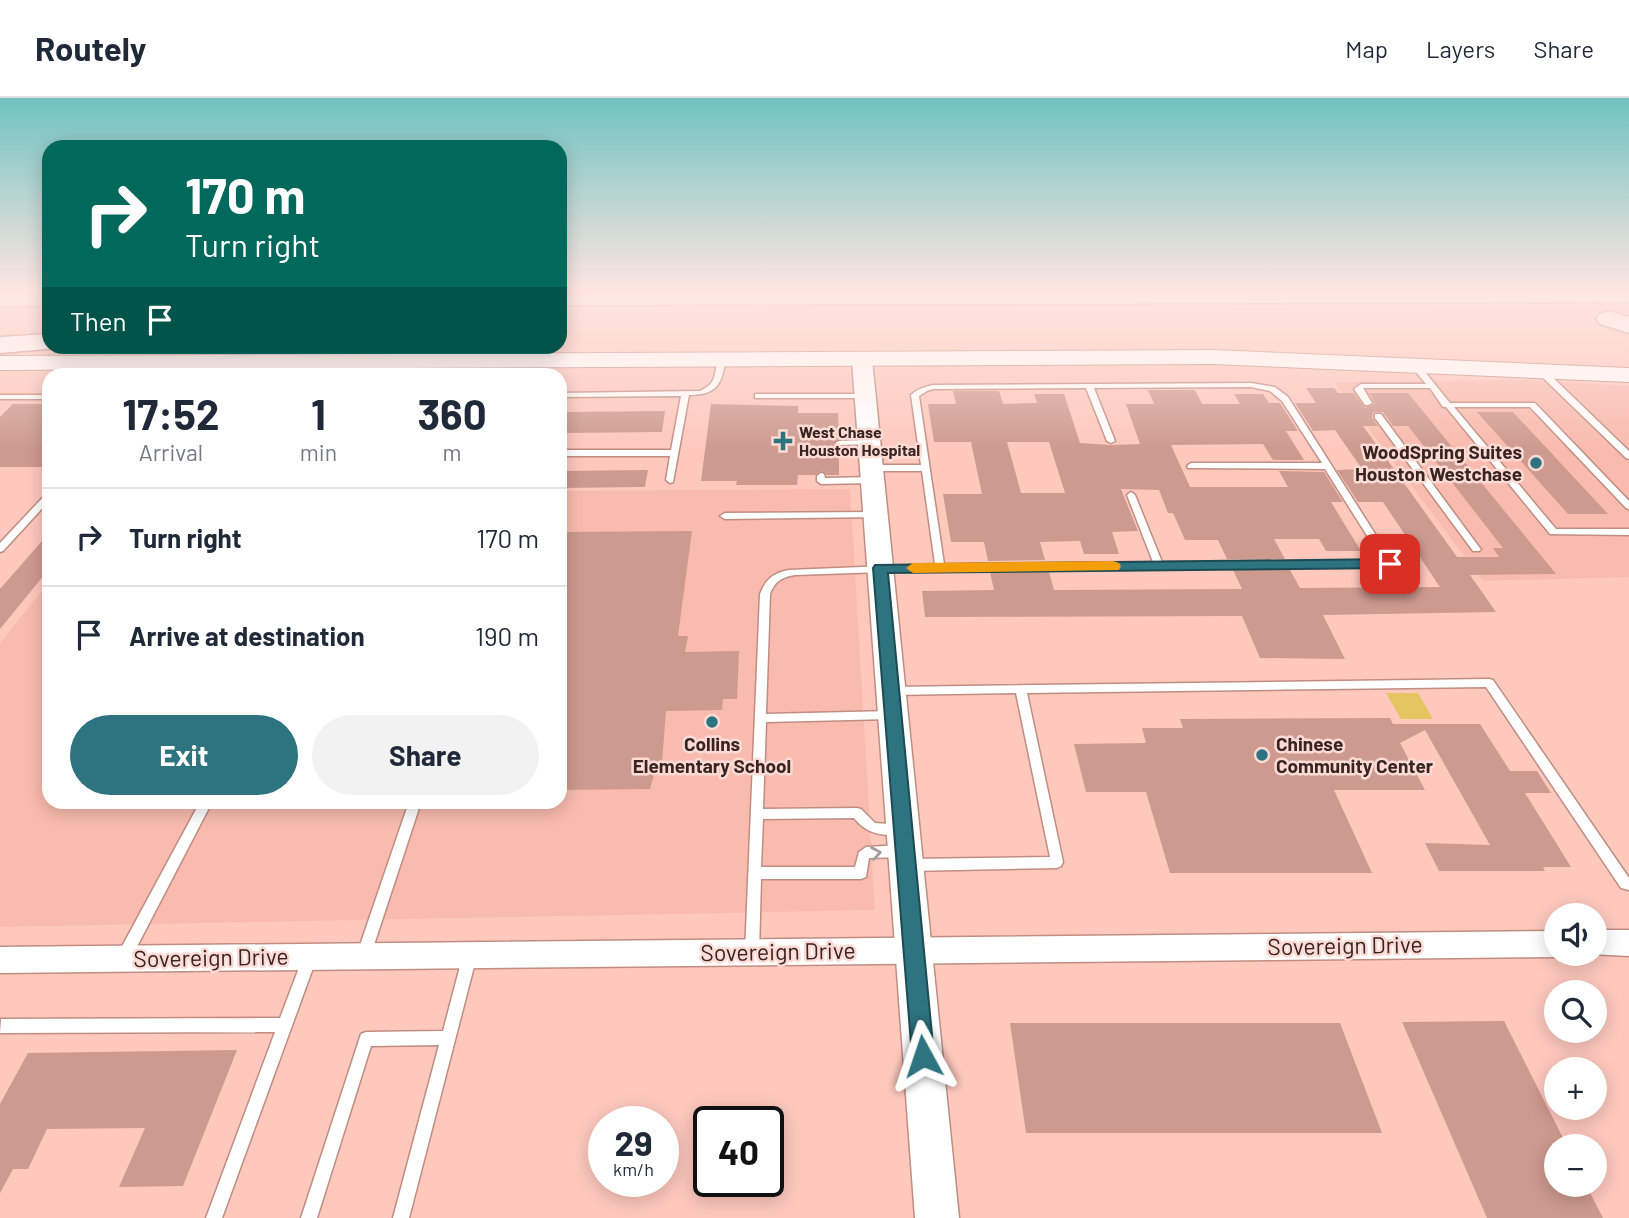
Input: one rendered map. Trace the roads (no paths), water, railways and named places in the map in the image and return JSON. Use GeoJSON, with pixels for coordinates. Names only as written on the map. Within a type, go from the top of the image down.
{"type":"FeatureCollection","features":[{"type":"Feature","properties":{"kind":"main road"},"geometry":{"type":"LineString","coordinates":[[0,363],[200,368],[1213,357],[1629,375]]}},
{"type":"Feature","properties":{"kind":"street"},"geometry":{"type":"LineString","coordinates":[[862,360],[937,1218]]}},
{"type":"Feature","properties":{"kind":"street"},"geometry":{"type":"LineString","coordinates":[[1607,943],[1629,943]]}},
{"type":"Feature","properties":{"kind":"street","name":"Sovereign Drive"},"geometry":{"type":"LineString","coordinates":[[0,960],[1544,944]]}},
{"type":"Feature","properties":{"kind":"lane"},"geometry":{"type":"LineString","coordinates":[[567,395],[701,393],[716,385],[721,361]]}},
{"type":"Feature","properties":{"kind":"lane"},"geometry":{"type":"LineString","coordinates":[[1414,364],[1553,532],[1629,531]]}},
{"type":"Feature","properties":{"kind":"lane"},"geometry":{"type":"LineString","coordinates":[[1541,370],[1629,456]]}},
{"type":"Feature","properties":{"kind":"lane"},"geometry":{"type":"LineString","coordinates":[[752,953],[765,594],[769,583],[778,574],[880,568],[940,568],[1390,564],[1285,399],[1272,389],[1251,385],[1089,386],[924,389],[915,395],[940,568]]}},
{"type":"Feature","properties":{"kind":"lane"},"geometry":{"type":"LineString","coordinates":[[1089,386],[1111,441]]}},
{"type":"Feature","properties":{"kind":"lane"},"geometry":{"type":"LineString","coordinates":[[1368,403],[1358,389],[1361,386],[1430,386]]}},
{"type":"Feature","properties":{"kind":"lane"},"geometry":{"type":"LineString","coordinates":[[670,480],[685,395]]}},
{"type":"Feature","properties":{"kind":"lane"},"geometry":{"type":"LineString","coordinates":[[758,396],[865,396]]}},
{"type":"Feature","properties":{"kind":"lane"},"geometry":{"type":"LineString","coordinates":[[0,397],[42,397]]}},
{"type":"Feature","properties":{"kind":"lane"},"geometry":{"type":"LineString","coordinates":[[1446,405],[1532,405],[1629,506]]}},
{"type":"Feature","properties":{"kind":"lane"},"geometry":{"type":"LineString","coordinates":[[1378,416],[1476,549]]}},
{"type":"Feature","properties":{"kind":"lane"},"geometry":{"type":"LineString","coordinates":[[839,443],[869,442]]}},
{"type":"Feature","properties":{"kind":"lane"},"geometry":{"type":"LineString","coordinates":[[567,453],[675,453]]}},
{"type":"Feature","properties":{"kind":"lane"},"geometry":{"type":"LineString","coordinates":[[1191,466],[1327,466]]}},
{"type":"Feature","properties":{"kind":"lane"},"geometry":{"type":"LineString","coordinates":[[821,475],[821,481],[925,468]]}},
{"type":"Feature","properties":{"kind":"lane"},"geometry":{"type":"LineString","coordinates":[[1132,495],[1159,566]]}},
{"type":"Feature","properties":{"kind":"lane"},"geometry":{"type":"LineString","coordinates":[[0,549],[42,504]]}},
{"type":"Feature","properties":{"kind":"lane"},"geometry":{"type":"LineString","coordinates":[[725,516],[876,515]]}},
{"type":"Feature","properties":{"kind":"lane"},"geometry":{"type":"LineString","coordinates":[[761,718],[1021,690],[1489,682],[1626,884],[1629,884]]}},
{"type":"Feature","properties":{"kind":"lane"},"geometry":{"type":"LineString","coordinates":[[755,873],[861,873],[863,856],[866,853],[905,848],[1057,862],[1021,690]]}},
{"type":"Feature","properties":{"kind":"lane"},"geometry":{"type":"LineString","coordinates":[[123,959],[202,809]]}},
{"type":"Feature","properties":{"kind":"lane"},"geometry":{"type":"LineString","coordinates":[[363,957],[413,809]]}},
{"type":"Feature","properties":{"kind":"lane"},"geometry":{"type":"LineString","coordinates":[[757,814],[857,814],[865,826],[905,848]]}},
{"type":"Feature","properties":{"kind":"lane"},"geometry":{"type":"LineString","coordinates":[[401,1218],[470,956]]}},
{"type":"Feature","properties":{"kind":"lane"},"geometry":{"type":"LineString","coordinates":[[214,1218],[310,957]]}},
{"type":"Feature","properties":{"kind":"lane"},"geometry":{"type":"LineString","coordinates":[[1,1026],[285,1025]]}},
{"type":"Feature","properties":{"kind":"lane"},"geometry":{"type":"LineString","coordinates":[[309,1218],[366,1039],[448,1038]]}},
{"type":"Feature","properties":{"kind":"place","name":"West Chase Houston Hospital"},"geometry":{"type":"Point","coordinates":[783,441]}},
{"type":"Feature","properties":{"kind":"place","name":"WoodSpring Suites Houston Westchase"},"geometry":{"type":"Point","coordinates":[1536,463]}},
{"type":"Feature","properties":{"kind":"place","name":"Collins Elementary School"},"geometry":{"type":"Point","coordinates":[712,722]}},
{"type":"Feature","properties":{"kind":"place","name":"Chinese Community Center"},"geometry":{"type":"Point","coordinates":[1262,755]}}]}
